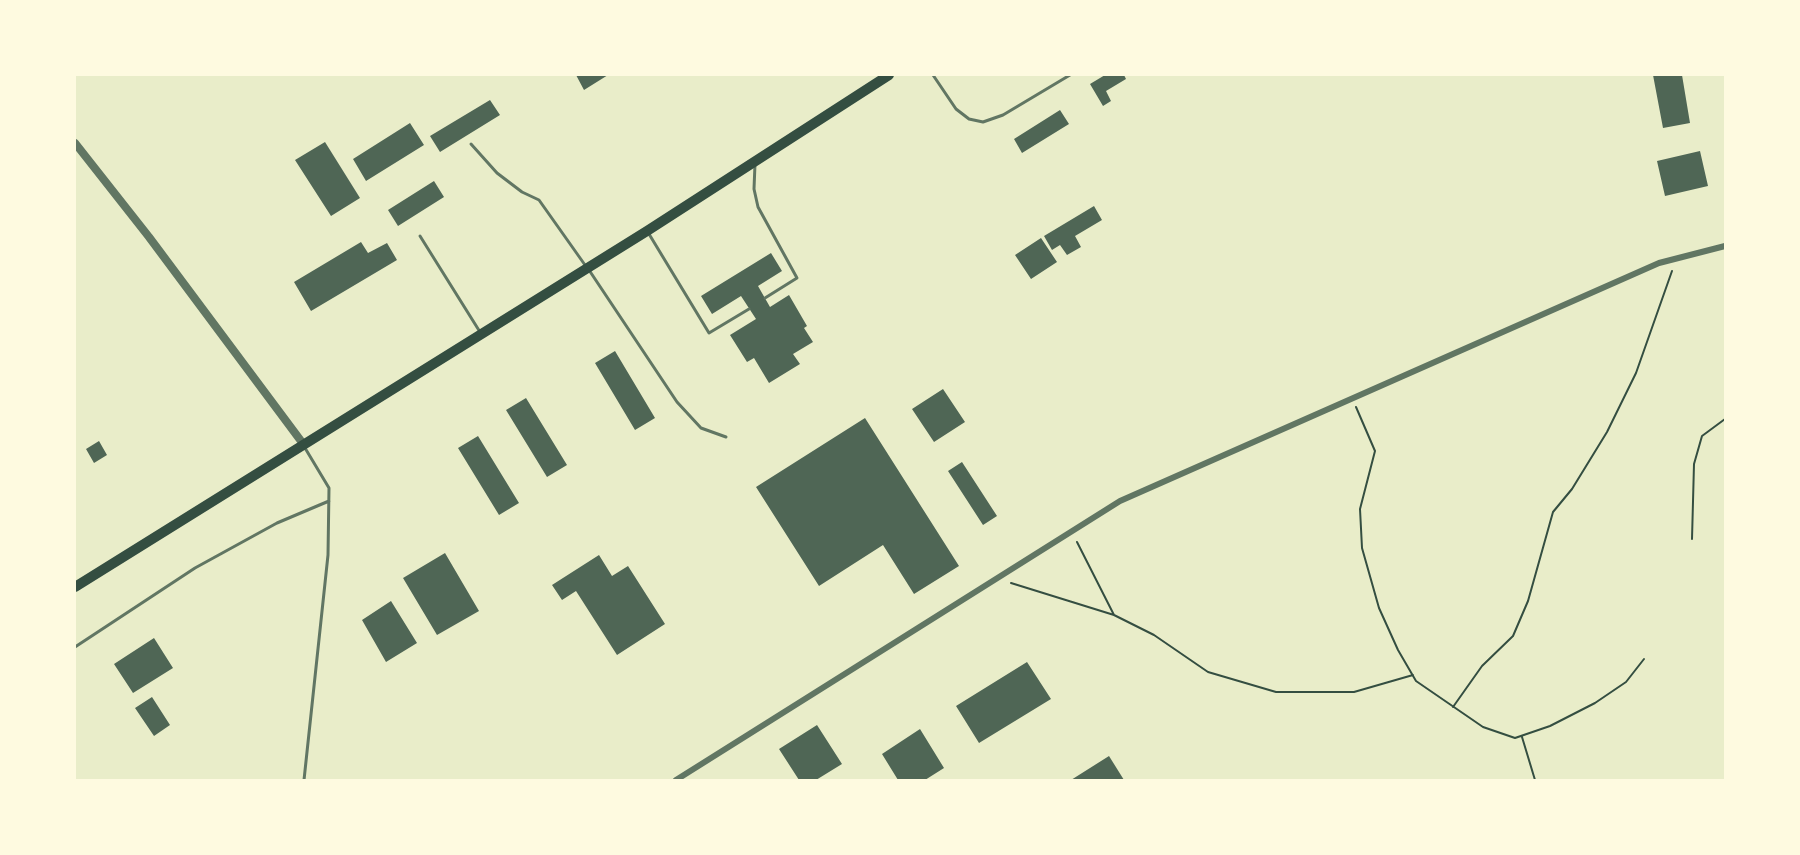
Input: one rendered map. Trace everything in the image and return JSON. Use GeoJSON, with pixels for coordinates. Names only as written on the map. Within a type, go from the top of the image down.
{"type":"FeatureCollection","features":[{"type":"Feature","properties":{"kind":"highway"},"geometry":{"type":"LineString","coordinates":[[75,587],[646,231],[889,75]]}},
{"type":"Feature","properties":{"kind":"street"},"geometry":{"type":"LineString","coordinates":[[75,143],[149,237],[304,445]]}},
{"type":"Feature","properties":{"kind":"street"},"geometry":{"type":"LineString","coordinates":[[676,780],[1120,501],[1659,263],[1725,246]]}},
{"type":"Feature","properties":{"kind":"lane"},"geometry":{"type":"LineString","coordinates":[[933,75],[943,93],[956,109],[969,119],[983,122],[1003,115],[1070,75]]}},
{"type":"Feature","properties":{"kind":"lane"},"geometry":{"type":"LineString","coordinates":[[471,144],[496,173],[522,192],[539,200],[677,402],[701,428],[726,437]]}},
{"type":"Feature","properties":{"kind":"lane"},"geometry":{"type":"LineString","coordinates":[[756,159],[754,189],[758,207],[797,279],[765,298]]}},
{"type":"Feature","properties":{"kind":"lane"},"geometry":{"type":"LineString","coordinates":[[646,231],[709,333],[749,309]]}},
{"type":"Feature","properties":{"kind":"lane"},"geometry":{"type":"LineString","coordinates":[[420,236],[482,333]]}},
{"type":"Feature","properties":{"kind":"lane"},"geometry":{"type":"LineString","coordinates":[[304,445],[329,488],[328,555],[304,780]]}},
{"type":"Feature","properties":{"kind":"lane"},"geometry":{"type":"LineString","coordinates":[[75,647],[195,568],[277,524],[328,501]]}},
{"type":"Feature","properties":{"kind":"path"},"geometry":{"type":"LineString","coordinates":[[1453,707],[1482,666],[1513,636],[1528,601],[1552,512],[1572,489],[1606,432],[1636,373],[1677,258]]}},
{"type":"Feature","properties":{"kind":"path"},"geometry":{"type":"LineString","coordinates":[[1351,398],[1375,451],[1360,509],[1362,548],[1379,608],[1398,650],[1416,681],[1482,727],[1515,738],[1550,726],[1595,703],[1626,682],[1644,659]]}},
{"type":"Feature","properties":{"kind":"path"},"geometry":{"type":"LineString","coordinates":[[1692,539],[1694,464],[1702,435],[1725,419]]}},
{"type":"Feature","properties":{"kind":"path"},"geometry":{"type":"LineString","coordinates":[[1071,531],[1114,615]]}},
{"type":"Feature","properties":{"kind":"path"},"geometry":{"type":"LineString","coordinates":[[996,578],[1114,615],[1154,635],[1208,672],[1276,692],[1354,692],[1413,675]]}},
{"type":"Feature","properties":{"kind":"path"},"geometry":{"type":"LineString","coordinates":[[1522,736],[1535,780]]}},
{"type":"Feature","properties":{"kind":"building"},"geometry":{"type":"Polygon","coordinates":[[[576,75],[608,75],[584,90],[576,75]]]}},
{"type":"Feature","properties":{"kind":"building"},"geometry":{"type":"Polygon","coordinates":[[[1105,75],[1124,75],[1126,79],[1106,91],[1111,101],[1103,106],[1090,84],[1105,75]]]}},
{"type":"Feature","properties":{"kind":"building"},"geometry":{"type":"Polygon","coordinates":[[[1653,75],[1682,75],[1690,123],[1663,128],[1653,75]]]}},
{"type":"Feature","properties":{"kind":"building"},"geometry":{"type":"Polygon","coordinates":[[[490,100],[500,115],[440,152],[430,136],[490,100]]]}},
{"type":"Feature","properties":{"kind":"building"},"geometry":{"type":"Polygon","coordinates":[[[1060,110],[1069,124],[1022,153],[1014,139],[1060,110]]]}},
{"type":"Feature","properties":{"kind":"building"},"geometry":{"type":"Polygon","coordinates":[[[410,123],[424,145],[366,181],[353,159],[410,123]]]}},
{"type":"Feature","properties":{"kind":"building"},"geometry":{"type":"Polygon","coordinates":[[[325,142],[360,198],[331,216],[295,160],[325,142]]]}},
{"type":"Feature","properties":{"kind":"building"},"geometry":{"type":"Polygon","coordinates":[[[1700,151],[1708,186],[1665,196],[1657,161],[1700,151]]]}},
{"type":"Feature","properties":{"kind":"building"},"geometry":{"type":"Polygon","coordinates":[[[434,181],[444,197],[398,226],[388,210],[434,181]]]}},
{"type":"Feature","properties":{"kind":"building"},"geometry":{"type":"Polygon","coordinates":[[[1094,206],[1102,220],[1075,236],[1081,247],[1067,255],[1060,245],[1052,250],[1044,236],[1094,206]]]}},
{"type":"Feature","properties":{"kind":"building"},"geometry":{"type":"Polygon","coordinates":[[[1041,238],[1057,262],[1031,279],[1015,255],[1041,238]]]}},
{"type":"Feature","properties":{"kind":"building"},"geometry":{"type":"Polygon","coordinates":[[[361,242],[368,253],[387,243],[397,260],[311,311],[294,282],[361,242]]]}},
{"type":"Feature","properties":{"kind":"building"},"geometry":{"type":"Polygon","coordinates":[[[771,253],[782,271],[758,286],[770,307],[789,295],[807,326],[804,328],[813,342],[793,354],[800,364],[769,383],[754,358],[747,362],[730,335],[756,319],[741,296],[712,314],[701,296],[771,253]]]}},
{"type":"Feature","properties":{"kind":"building"},"geometry":{"type":"Polygon","coordinates":[[[615,351],[655,418],[635,430],[595,363],[615,351]]]}},
{"type":"Feature","properties":{"kind":"building"},"geometry":{"type":"Polygon","coordinates":[[[943,389],[965,422],[934,442],[912,409],[943,389]]]}},
{"type":"Feature","properties":{"kind":"building"},"geometry":{"type":"Polygon","coordinates":[[[526,398],[567,465],[547,477],[506,410],[526,398]]]}},
{"type":"Feature","properties":{"kind":"building"},"geometry":{"type":"Polygon","coordinates":[[[865,418],[959,566],[914,594],[883,545],[819,586],[756,487],[865,418]]]}},
{"type":"Feature","properties":{"kind":"building"},"geometry":{"type":"Polygon","coordinates":[[[478,436],[519,503],[499,515],[458,448],[478,436]]]}},
{"type":"Feature","properties":{"kind":"building"},"geometry":{"type":"Polygon","coordinates":[[[99,441],[107,455],[94,463],[86,449],[99,441]]]}},
{"type":"Feature","properties":{"kind":"building"},"geometry":{"type":"Polygon","coordinates":[[[962,462],[997,516],[983,525],[948,471],[962,462]]]}},
{"type":"Feature","properties":{"kind":"building"},"geometry":{"type":"Polygon","coordinates":[[[445,553],[479,611],[437,635],[403,578],[445,553]]]}},
{"type":"Feature","properties":{"kind":"building"},"geometry":{"type":"Polygon","coordinates":[[[599,555],[612,576],[628,566],[665,624],[617,655],[576,591],[562,600],[552,585],[599,555]]]}},
{"type":"Feature","properties":{"kind":"building"},"geometry":{"type":"Polygon","coordinates":[[[391,601],[417,643],[386,662],[362,620],[391,601]]]}},
{"type":"Feature","properties":{"kind":"building"},"geometry":{"type":"Polygon","coordinates":[[[154,638],[173,668],[133,693],[114,664],[154,638]]]}},
{"type":"Feature","properties":{"kind":"building"},"geometry":{"type":"Polygon","coordinates":[[[1027,662],[1051,699],[979,743],[956,706],[1027,662]]]}},
{"type":"Feature","properties":{"kind":"building"},"geometry":{"type":"Polygon","coordinates":[[[152,697],[170,725],[154,736],[135,708],[152,697]]]}},
{"type":"Feature","properties":{"kind":"building"},"geometry":{"type":"Polygon","coordinates":[[[817,725],[842,764],[816,780],[799,780],[779,749],[817,725]]]}},
{"type":"Feature","properties":{"kind":"building"},"geometry":{"type":"Polygon","coordinates":[[[920,729],[944,768],[925,780],[898,780],[882,754],[920,729]]]}},
{"type":"Feature","properties":{"kind":"building"},"geometry":{"type":"Polygon","coordinates":[[[1109,756],[1124,780],[1071,780],[1109,756]]]}}]}
